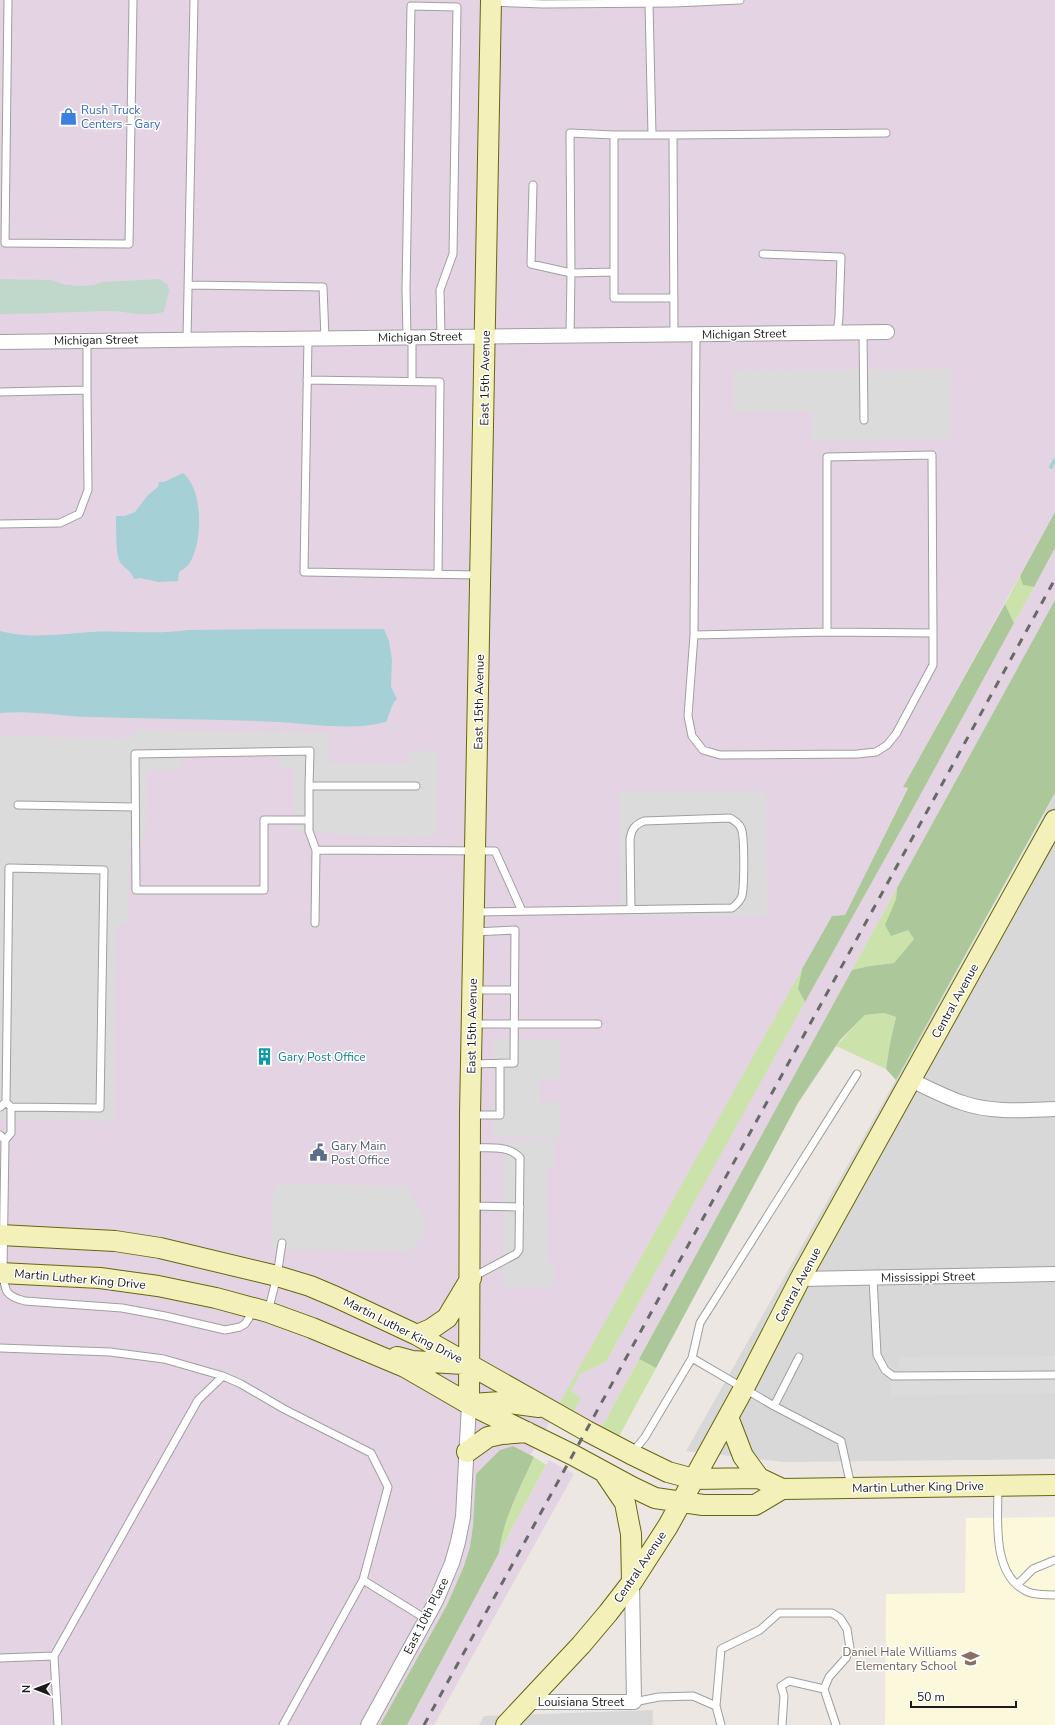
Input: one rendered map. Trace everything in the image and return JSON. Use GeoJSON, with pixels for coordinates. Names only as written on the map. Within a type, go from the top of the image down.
{"type":"FeatureCollection","features":[{"type":"Feature","properties":{"kind":"main road","name":"East 15th Avenue"},"geometry":{"type":"LineString","coordinates":[[469,1404],[471,1278],[470,1115],[486,337],[491,1]]}},
{"type":"Feature","properties":{"kind":"main road","name":"Central Avenue"},"geometry":{"type":"LineString","coordinates":[[506,1725],[581,1645],[632,1582],[668,1526],[744,1388],[800,1279],[1055,820]]}},
{"type":"Feature","properties":{"kind":"main road","name":"Martin Luther King Drive"},"geometry":{"type":"LineString","coordinates":[[2,1235],[115,1241],[160,1248],[277,1276],[336,1297],[417,1335],[631,1454],[668,1472],[694,1479],[759,1478],[782,1489],[1055,1485]]}},
{"type":"Feature","properties":{"kind":"main road","name":"Martin Luther King Drive"},"geometry":{"type":"LineString","coordinates":[[1,1273],[100,1278],[158,1286],[216,1298],[260,1310],[364,1349],[405,1367],[469,1404],[655,1498],[703,1504],[755,1505],[782,1489]]}},
{"type":"Feature","properties":{"kind":"main road"},"geometry":{"type":"LineString","coordinates":[[417,1335],[431,1329],[447,1318],[471,1278]]}},
{"type":"Feature","properties":{"kind":"main road"},"geometry":{"type":"LineString","coordinates":[[364,1349],[412,1361],[470,1365]]}},
{"type":"Feature","properties":{"kind":"main road"},"geometry":{"type":"LineString","coordinates":[[469,1404],[501,1402],[547,1408]]}},
{"type":"Feature","properties":{"kind":"main road"},"geometry":{"type":"LineString","coordinates":[[728,1417],[743,1456],[759,1478]]}},
{"type":"Feature","properties":{"kind":"main road"},"geometry":{"type":"LineString","coordinates":[[467,1452],[488,1437],[527,1432]]}},
{"type":"Feature","properties":{"kind":"main road"},"geometry":{"type":"LineString","coordinates":[[603,1471],[624,1504],[631,1534],[632,1582]]}},
{"type":"Feature","properties":{"kind":"street","name":"Michigan Street"},"geometry":{"type":"LineString","coordinates":[[0,342],[887,332]]}},
{"type":"Feature","properties":{"kind":"street"},"geometry":{"type":"LineString","coordinates":[[911,1080],[962,1103],[977,1107],[1007,1110],[1055,1109]]}},
{"type":"Feature","properties":{"kind":"street","name":"Mississippi Street"},"geometry":{"type":"LineString","coordinates":[[800,1279],[1055,1274]]}},
{"type":"Feature","properties":{"kind":"street","name":"East 10th Place"},"geometry":{"type":"LineString","coordinates":[[368,1725],[445,1583],[458,1542],[463,1517],[469,1404]]}},
{"type":"Feature","properties":{"kind":"street"},"geometry":{"type":"LineString","coordinates":[[632,1582],[634,1702]]}},
{"type":"Feature","properties":{"kind":"street","name":"Louisiana Street"},"geometry":{"type":"LineString","coordinates":[[528,1702],[634,1702]]}},
{"type":"Feature","properties":{"kind":"lane"},"geometry":{"type":"LineString","coordinates":[[8,0],[5,243],[129,244],[133,0]]}},
{"type":"Feature","properties":{"kind":"lane"},"geometry":{"type":"LineString","coordinates":[[187,339],[194,0]]}},
{"type":"Feature","properties":{"kind":"lane"},"geometry":{"type":"LineString","coordinates":[[491,1],[543,4],[740,0]]}},
{"type":"Feature","properties":{"kind":"lane"},"geometry":{"type":"LineString","coordinates":[[412,382],[406,289],[411,6],[414,3],[456,7],[453,254],[440,290],[441,337]]}},
{"type":"Feature","properties":{"kind":"lane"},"geometry":{"type":"LineString","coordinates":[[649,3],[652,135]]}},
{"type":"Feature","properties":{"kind":"lane"},"geometry":{"type":"LineString","coordinates":[[570,336],[570,133],[673,135],[886,133]]}},
{"type":"Feature","properties":{"kind":"lane"},"geometry":{"type":"LineString","coordinates":[[614,135],[614,298],[674,298]]}},
{"type":"Feature","properties":{"kind":"lane"},"geometry":{"type":"LineString","coordinates":[[673,135],[674,335]]}},
{"type":"Feature","properties":{"kind":"lane"},"geometry":{"type":"LineString","coordinates":[[533,185],[531,264],[571,273],[614,272]]}},
{"type":"Feature","properties":{"kind":"lane"},"geometry":{"type":"LineString","coordinates":[[763,254],[840,257],[839,317],[837,333]]}},
{"type":"Feature","properties":{"kind":"lane"},"geometry":{"type":"LineString","coordinates":[[188,285],[324,287],[325,338]]}},
{"type":"Feature","properties":{"kind":"lane"},"geometry":{"type":"LineString","coordinates":[[863,333],[864,420]]}},
{"type":"Feature","properties":{"kind":"lane"},"geometry":{"type":"LineString","coordinates":[[696,334],[694,635],[688,716],[692,736],[703,750],[720,755],[850,754],[876,752],[887,745],[896,734],[934,665],[932,455],[828,456],[827,632]]}},
{"type":"Feature","properties":{"kind":"lane"},"geometry":{"type":"LineString","coordinates":[[308,338],[304,572],[481,575]]}},
{"type":"Feature","properties":{"kind":"lane"},"geometry":{"type":"LineString","coordinates":[[0,524],[60,523],[79,514],[88,490],[87,341]]}},
{"type":"Feature","properties":{"kind":"lane"},"geometry":{"type":"LineString","coordinates":[[307,380],[440,382],[438,574]]}},
{"type":"Feature","properties":{"kind":"lane"},"geometry":{"type":"LineString","coordinates":[[0,392],[87,390]]}},
{"type":"Feature","properties":{"kind":"lane"},"geometry":{"type":"LineString","coordinates":[[694,635],[827,632],[933,633]]}},
{"type":"Feature","properties":{"kind":"lane"},"geometry":{"type":"LineString","coordinates":[[309,820],[264,820],[264,890],[136,890],[135,754],[310,751],[309,831],[316,850],[315,923]]}},
{"type":"Feature","properties":{"kind":"lane"},"geometry":{"type":"LineString","coordinates":[[309,786],[416,786]]}},
{"type":"Feature","properties":{"kind":"lane"},"geometry":{"type":"LineString","coordinates":[[18,805],[135,806]]}},
{"type":"Feature","properties":{"kind":"lane"},"geometry":{"type":"LineString","coordinates":[[474,912],[732,908],[742,897],[742,828],[737,822],[730,818],[644,821],[635,825],[630,839],[632,909]]}},
{"type":"Feature","properties":{"kind":"lane"},"geometry":{"type":"LineString","coordinates":[[316,850],[495,851],[522,911]]}},
{"type":"Feature","properties":{"kind":"lane"},"geometry":{"type":"LineString","coordinates":[[9,868],[104,870],[100,1108],[12,1107],[3,1104],[9,868]]}},
{"type":"Feature","properties":{"kind":"lane"},"geometry":{"type":"LineString","coordinates":[[471,1064],[514,1063],[514,930],[474,932]]}},
{"type":"Feature","properties":{"kind":"lane"},"geometry":{"type":"LineString","coordinates":[[473,990],[514,990]]}},
{"type":"Feature","properties":{"kind":"lane"},"geometry":{"type":"LineString","coordinates":[[472,1024],[598,1024]]}},
{"type":"Feature","properties":{"kind":"lane"},"geometry":{"type":"LineString","coordinates":[[470,1115],[500,1115],[500,1063]]}},
{"type":"Feature","properties":{"kind":"lane"},"geometry":{"type":"LineString","coordinates":[[631,1454],[645,1437],[692,1358],[700,1323],[857,1074]]}},
{"type":"Feature","properties":{"kind":"lane"},"geometry":{"type":"LineString","coordinates":[[12,1107],[11,1133],[2,1137],[1,1273],[5,1290],[16,1299],[122,1308],[225,1330],[240,1328],[249,1318],[260,1310],[277,1276],[282,1243]]}},
{"type":"Feature","properties":{"kind":"lane"},"geometry":{"type":"LineString","coordinates":[[470,1148],[497,1148],[517,1154],[520,1158],[519,1250],[516,1254],[471,1278]]}},
{"type":"Feature","properties":{"kind":"lane"},"geometry":{"type":"LineString","coordinates":[[470,1206],[520,1207]]}},
{"type":"Feature","properties":{"kind":"lane"},"geometry":{"type":"LineString","coordinates":[[873,1278],[877,1355],[885,1370],[893,1376],[1055,1374]]}},
{"type":"Feature","properties":{"kind":"lane"},"geometry":{"type":"LineString","coordinates":[[0,1348],[110,1352],[164,1359],[223,1376],[241,1384],[284,1409],[372,1453],[388,1487],[363,1580],[283,1725]]}},
{"type":"Feature","properties":{"kind":"lane"},"geometry":{"type":"LineString","coordinates":[[774,1406],[799,1357]]}},
{"type":"Feature","properties":{"kind":"lane"},"geometry":{"type":"LineString","coordinates":[[692,1358],[774,1406],[841,1441],[852,1488]]}},
{"type":"Feature","properties":{"kind":"lane"},"geometry":{"type":"LineString","coordinates":[[58,1725],[54,1656],[198,1400],[223,1376]]}},
{"type":"Feature","properties":{"kind":"lane"},"geometry":{"type":"LineString","coordinates":[[998,1486],[998,1534],[1001,1559],[1009,1577],[1027,1592],[1055,1596]]}},
{"type":"Feature","properties":{"kind":"lane"},"geometry":{"type":"LineString","coordinates":[[1018,1584],[1033,1569],[1055,1560]]}},
{"type":"Feature","properties":{"kind":"lane"},"geometry":{"type":"LineString","coordinates":[[363,1580],[426,1619]]}},
{"type":"Feature","properties":{"kind":"lane"},"geometry":{"type":"LineString","coordinates":[[721,1725],[716,1706],[721,1649],[760,1630],[780,1613],[832,1613],[840,1618],[847,1629],[850,1648],[846,1658],[829,1677],[824,1689],[836,1725]]}},
{"type":"Feature","properties":{"kind":"lane"},"geometry":{"type":"LineString","coordinates":[[0,1658],[54,1656]]}},
{"type":"Feature","properties":{"kind":"lane"},"geometry":{"type":"LineString","coordinates":[[782,1725],[784,1696],[781,1686],[789,1681],[824,1689]]}},
{"type":"Feature","properties":{"kind":"lane"},"geometry":{"type":"LineString","coordinates":[[634,1702],[659,1697],[693,1696],[716,1706]]}},
{"type":"Feature","properties":{"kind":"shaded area"},"geometry":{"type":"Polygon","coordinates":[[[0,0],[1055,0],[1055,512],[903,787],[908,787],[845,915],[832,916],[380,1725],[0,1725],[0,0]]]}},
{"type":"Feature","properties":{"kind":"shaded area"},"geometry":{"type":"Polygon","coordinates":[[[951,369],[950,439],[812,441],[812,411],[734,412],[733,371],[951,369]]]}},
{"type":"Feature","properties":{"kind":"shaded area"},"geometry":{"type":"Polygon","coordinates":[[[1055,548],[1055,600],[601,1428],[573,1413],[570,1392],[580,1373],[606,1362],[787,1033],[911,812],[1055,548]]]}},
{"type":"Feature","properties":{"kind":"shaded area"},"geometry":{"type":"Polygon","coordinates":[[[134,730],[329,733],[328,763],[408,764],[409,751],[438,751],[437,834],[417,838],[344,835],[320,831],[294,831],[294,767],[279,767],[278,757],[182,757],[182,770],[147,770],[145,840],[130,840],[128,922],[121,923],[116,930],[114,1121],[0,1120],[1,736],[133,739],[134,730]]]}},
{"type":"Feature","properties":{"kind":"shaded area"},"geometry":{"type":"Polygon","coordinates":[[[619,791],[766,791],[767,916],[621,916],[619,791]]]}},
{"type":"Feature","properties":{"kind":"shaded area"},"geometry":{"type":"Polygon","coordinates":[[[1055,794],[1055,1459],[783,1462],[686,1451],[1010,878],[1055,794]]]}},
{"type":"Feature","properties":{"kind":"shaded area"},"geometry":{"type":"Polygon","coordinates":[[[494,1040],[560,1041],[560,1080],[540,1080],[539,1102],[560,1103],[559,1138],[493,1137],[494,1040]]]}},
{"type":"Feature","properties":{"kind":"shaded area"},"geometry":{"type":"Polygon","coordinates":[[[503,1141],[554,1141],[554,1168],[547,1168],[548,1262],[554,1263],[554,1287],[503,1288],[503,1141]]]}},
{"type":"Feature","properties":{"kind":"shaded area"},"geometry":{"type":"Polygon","coordinates":[[[275,1184],[410,1186],[410,1197],[413,1197],[413,1204],[419,1208],[425,1220],[424,1234],[417,1245],[401,1251],[271,1249],[272,1193],[275,1193],[275,1184]]]}},
{"type":"Feature","properties":{"kind":"shaded area"},"geometry":{"type":"Polygon","coordinates":[[[1055,1356],[1055,1393],[890,1396],[890,1382],[898,1368],[898,1357],[1055,1356]]]}},
{"type":"Feature","properties":{"kind":"shaded area"},"geometry":{"type":"Polygon","coordinates":[[[549,1460],[574,1474],[434,1725],[407,1725],[549,1460]]]}},
{"type":"Feature","properties":{"kind":"shaded area","name":"Daniel Hale Williams Elementary School"},"geometry":{"type":"Polygon","coordinates":[[[1055,1517],[1055,1725],[885,1725],[886,1594],[965,1593],[966,1518],[1055,1517]]]}},
{"type":"Feature","properties":{"kind":"shaded area"},"geometry":{"type":"Polygon","coordinates":[[[653,1710],[653,1725],[479,1725],[484,1716],[653,1710]]]}},
{"type":"Feature","properties":{"kind":"green space"},"geometry":{"type":"Polygon","coordinates":[[[0,279],[51,280],[66,285],[83,286],[95,285],[102,282],[160,279],[168,285],[169,291],[164,312],[156,314],[104,311],[0,314],[0,279]]]}},
{"type":"Feature","properties":{"kind":"green space"},"geometry":{"type":"Polygon","coordinates":[[[1055,512],[1055,548],[1034,587],[1023,585],[1020,576],[1055,512]]]}},
{"type":"Feature","properties":{"kind":"green space"},"geometry":{"type":"Polygon","coordinates":[[[1020,576],[1023,585],[1034,587],[1014,623],[1005,604],[1020,576]]]}},
{"type":"Feature","properties":{"kind":"green space"},"geometry":{"type":"Polygon","coordinates":[[[1055,600],[1055,793],[896,1080],[886,1069],[896,1017],[884,1013],[865,1015],[840,1040],[798,1103],[656,1368],[639,1359],[852,970],[894,963],[914,939],[908,930],[891,936],[885,925],[896,899],[897,888],[1055,600]]]}},
{"type":"Feature","properties":{"kind":"green space"},"geometry":{"type":"Polygon","coordinates":[[[1005,604],[1014,623],[805,1002],[798,989],[802,969],[832,916],[845,915],[908,788],[903,787],[1005,604]]]}},
{"type":"Feature","properties":{"kind":"green space"},"geometry":{"type":"Polygon","coordinates":[[[897,888],[896,899],[885,925],[908,930],[914,939],[894,963],[852,970],[897,888]]]}},
{"type":"Feature","properties":{"kind":"green space"},"geometry":{"type":"Polygon","coordinates":[[[802,969],[798,989],[805,1002],[606,1362],[580,1374],[571,1391],[581,1398],[573,1413],[559,1404],[802,969]]]}},
{"type":"Feature","properties":{"kind":"green space"},"geometry":{"type":"Polygon","coordinates":[[[884,1013],[896,1017],[886,1069],[836,1046],[865,1015],[884,1013]]]}},
{"type":"Feature","properties":{"kind":"green space"},"geometry":{"type":"Polygon","coordinates":[[[639,1359],[656,1368],[618,1438],[601,1428],[639,1359]]]}},
{"type":"Feature","properties":{"kind":"green space"},"geometry":{"type":"Polygon","coordinates":[[[513,1446],[534,1457],[508,1516],[499,1553],[407,1725],[380,1725],[447,1605],[464,1566],[470,1547],[473,1526],[476,1474],[500,1450],[513,1446]]]}},
{"type":"Feature","properties":{"kind":"green space"},"geometry":{"type":"Polygon","coordinates":[[[534,1457],[546,1465],[499,1553],[508,1516],[534,1457]]]}},
{"type":"Feature","properties":{"kind":"water"},"geometry":{"type":"Polygon","coordinates":[[[183,473],[190,481],[195,491],[198,504],[199,530],[194,555],[188,565],[179,572],[178,581],[158,582],[140,578],[134,579],[131,573],[120,563],[119,560],[116,516],[125,516],[135,512],[148,495],[158,487],[159,482],[164,482],[183,473]]]}},
{"type":"Feature","properties":{"kind":"water"},"geometry":{"type":"Polygon","coordinates":[[[384,629],[389,641],[392,660],[391,687],[397,699],[392,706],[386,722],[360,726],[332,726],[254,721],[90,717],[23,712],[0,713],[0,631],[23,635],[58,635],[92,632],[384,629]]]}},
{"type":"Feature","properties":{"kind":"waterway"},"geometry":{"type":"LineString","coordinates":[[1051,467],[1055,460]]}},
{"type":"Feature","properties":{"kind":"railway"},"geometry":{"type":"LineString","coordinates":[[424,1725],[1055,579]]}},
{"type":"Feature","properties":{"kind":"place","name":"Rush Truck Centers – Gary"},"geometry":{"type":"Point","coordinates":[68,117]}},
{"type":"Feature","properties":{"kind":"place","name":"Gary Post Office"},"geometry":{"type":"Point","coordinates":[265,1057]}},
{"type":"Feature","properties":{"kind":"place","name":"Gary Main Post Office"},"geometry":{"type":"Point","coordinates":[318,1153]}},
{"type":"Feature","properties":{"kind":"place","name":"Daniel Hale Williams Elementary School"},"geometry":{"type":"Point","coordinates":[970,1659]}}]}
